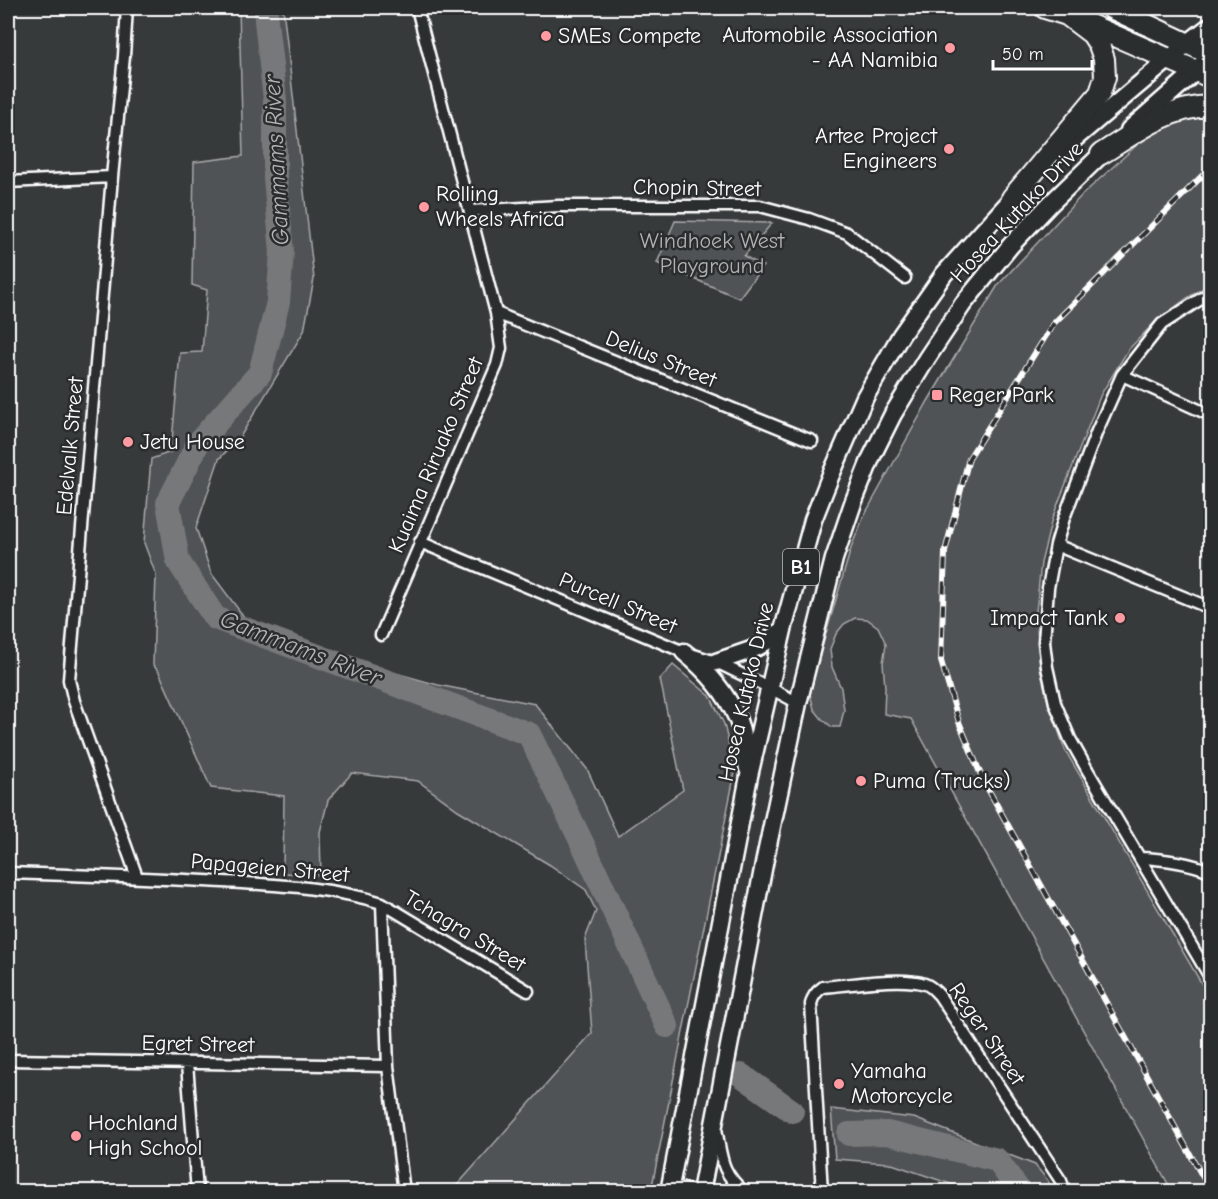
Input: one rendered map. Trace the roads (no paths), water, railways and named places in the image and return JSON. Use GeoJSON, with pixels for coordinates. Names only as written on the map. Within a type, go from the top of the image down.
{"type":"FeatureCollection","features":[{"type":"Feature","properties":{"kind":"highway"},"geometry":{"type":"LineString","coordinates":[[1045,8],[1067,15],[1203,74]]}},
{"type":"Feature","properties":{"kind":"highway"},"geometry":{"type":"LineString","coordinates":[[1112,8],[1210,55]]}},
{"type":"Feature","properties":{"kind":"highway"},"geometry":{"type":"LineString","coordinates":[[1012,198],[1100,93],[1105,77],[1104,58],[1099,45],[1092,34],[1067,15]]}},
{"type":"Feature","properties":{"kind":"highway"},"geometry":{"type":"LineString","coordinates":[[1101,154],[1167,114],[1188,108],[1210,106]]}},
{"type":"Feature","properties":{"kind":"main road","name":"Hosea Kutako Drive"},"geometry":{"type":"LineString","coordinates":[[669,1189],[749,776],[783,630],[813,520],[865,397],[901,335],[944,274],[1012,198],[1072,140],[1210,26]]}},
{"type":"Feature","properties":{"kind":"main road","name":"Hosea Kutako Drive"},"geometry":{"type":"LineString","coordinates":[[700,1191],[798,704],[834,559],[871,458],[893,414],[927,358],[963,304],[1011,245],[1101,154],[1203,74],[1210,55]]}},
{"type":"Feature","properties":{"kind":"main road"},"geometry":{"type":"LineString","coordinates":[[716,662],[751,650],[783,630]]}},
{"type":"Feature","properties":{"kind":"main road"},"geometry":{"type":"LineString","coordinates":[[684,652],[711,678],[734,712],[738,720],[749,776]]}},
{"type":"Feature","properties":{"kind":"street","name":"Edelvalk Street"},"geometry":{"type":"LineString","coordinates":[[127,8],[69,680],[74,701],[137,877]]}},
{"type":"Feature","properties":{"kind":"street","name":"Kuaima Riruako Street"},"geometry":{"type":"LineString","coordinates":[[381,635],[497,365],[501,348],[496,313],[417,8]]}},
{"type":"Feature","properties":{"kind":"street"},"geometry":{"type":"LineString","coordinates":[[8,182],[112,177]]}},
{"type":"Feature","properties":{"kind":"street","name":"Chopin Street"},"geometry":{"type":"LineString","coordinates":[[470,211],[559,206],[760,206],[809,219],[847,233],[905,278]]}},
{"type":"Feature","properties":{"kind":"street"},"geometry":{"type":"LineString","coordinates":[[1210,292],[1162,324],[1122,375],[1097,431],[1056,545],[1048,588],[1044,642],[1055,703],[1070,739],[1210,977]]}},
{"type":"Feature","properties":{"kind":"street","name":"Delius Street"},"geometry":{"type":"LineString","coordinates":[[496,313],[812,441]]}},
{"type":"Feature","properties":{"kind":"street"},"geometry":{"type":"LineString","coordinates":[[1122,375],[1210,415]]}},
{"type":"Feature","properties":{"kind":"street","name":"Purcell Street"},"geometry":{"type":"LineString","coordinates":[[420,542],[684,652],[716,662],[798,704]]}},
{"type":"Feature","properties":{"kind":"street"},"geometry":{"type":"LineString","coordinates":[[1056,545],[1210,608]]}},
{"type":"Feature","properties":{"kind":"street"},"geometry":{"type":"LineString","coordinates":[[1140,858],[1174,860],[1210,871]]}},
{"type":"Feature","properties":{"kind":"street","name":"Papageien Street"},"geometry":{"type":"LineString","coordinates":[[8,873],[137,877],[298,887],[360,896],[382,903]]}},
{"type":"Feature","properties":{"kind":"street"},"geometry":{"type":"LineString","coordinates":[[382,903],[388,1066],[404,1191]]}},
{"type":"Feature","properties":{"kind":"street","name":"Tchagra Street"},"geometry":{"type":"LineString","coordinates":[[382,903],[528,991]]}},
{"type":"Feature","properties":{"kind":"street","name":"Reger Street"},"geometry":{"type":"LineString","coordinates":[[822,1191],[811,1004],[814,994],[823,987],[908,980],[926,984],[939,995],[1061,1181],[1065,1191]]}},
{"type":"Feature","properties":{"kind":"street","name":"Egret Street"},"geometry":{"type":"LineString","coordinates":[[8,1060],[388,1066]]}},
{"type":"Feature","properties":{"kind":"street"},"geometry":{"type":"LineString","coordinates":[[187,1064],[197,1191]]}},
{"type":"Feature","properties":{"kind":"street"},"geometry":{"type":"LineString","coordinates":[[715,1119],[727,1173],[744,1191]]}},
{"type":"Feature","properties":{"kind":"street"},"geometry":{"type":"LineString","coordinates":[[669,1189],[700,1191]]}},
{"type":"Feature","properties":{"kind":"waterway","name":"Gammams River"},"geometry":{"type":"LineString","coordinates":[[266,8],[275,100],[275,178],[282,252],[278,302],[260,373],[198,443],[168,503],[178,561],[215,618],[529,734],[667,1026]]}},
{"type":"Feature","properties":{"kind":"waterway","name":"Gammams River"},"geometry":{"type":"LineString","coordinates":[[741,1075],[792,1111]]}},
{"type":"Feature","properties":{"kind":"waterway","name":"Gammams River"},"geometry":{"type":"LineString","coordinates":[[849,1134],[887,1133],[997,1160],[1020,1192]]}},
{"type":"Feature","properties":{"kind":"railway"},"geometry":{"type":"LineString","coordinates":[[1210,168],[1054,323],[969,458],[945,552],[941,661],[959,722],[983,780],[1210,1190]]}},
{"type":"Feature","properties":{"kind":"place","name":"SMEs Compete"},"geometry":{"type":"Point","coordinates":[546,36]}},
{"type":"Feature","properties":{"kind":"place","name":"Automobile Association - AA Namibia"},"geometry":{"type":"Point","coordinates":[950,48]}},
{"type":"Feature","properties":{"kind":"place","name":"Artee Project Engineers"},"geometry":{"type":"Point","coordinates":[949,149]}},
{"type":"Feature","properties":{"kind":"place","name":"Rolling Wheels Africa"},"geometry":{"type":"Point","coordinates":[424,207]}},
{"type":"Feature","properties":{"kind":"place","name":"Reger Park"},"geometry":{"type":"Point","coordinates":[937,395]}},
{"type":"Feature","properties":{"kind":"place","name":"Jetu House"},"geometry":{"type":"Point","coordinates":[128,442]}},
{"type":"Feature","properties":{"kind":"place","name":"Impact Tank"},"geometry":{"type":"Point","coordinates":[1120,618]}},
{"type":"Feature","properties":{"kind":"place","name":"Puma (Trucks)"},"geometry":{"type":"Point","coordinates":[861,781]}},
{"type":"Feature","properties":{"kind":"place","name":"Yamaha Motorcycle"},"geometry":{"type":"Point","coordinates":[839,1084]}},
{"type":"Feature","properties":{"kind":"place","name":"Hochland High School"},"geometry":{"type":"Point","coordinates":[76,1136]}},
{"type":"Feature","properties":{"kind":"park label","name":"Windhoek West Playground"},"geometry":{"type":"Point","coordinates":[712,254]}}]}
